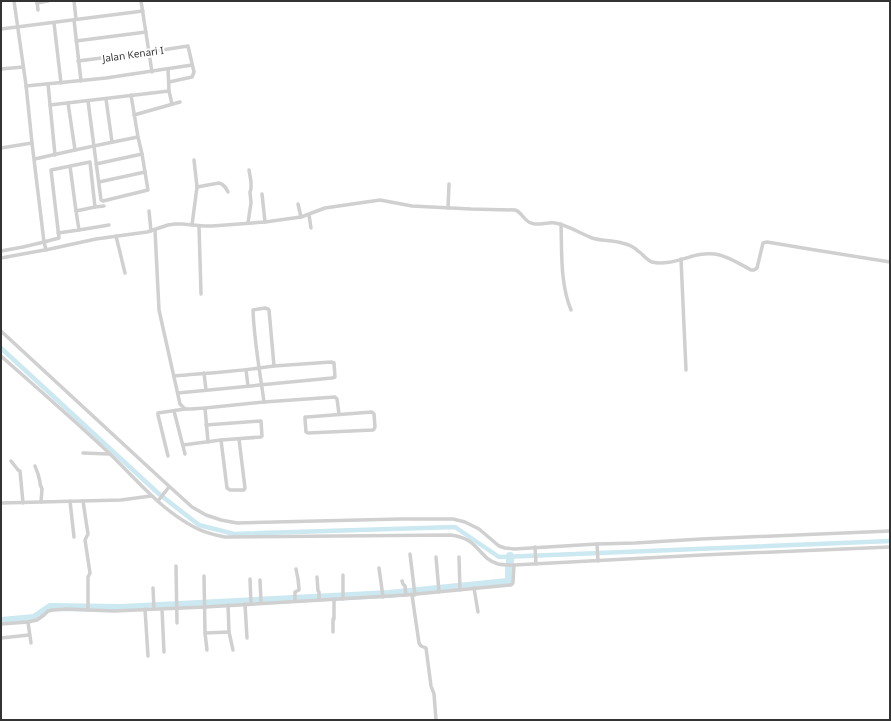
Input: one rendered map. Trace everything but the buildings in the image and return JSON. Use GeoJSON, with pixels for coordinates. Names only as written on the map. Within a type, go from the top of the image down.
{"type":"FeatureCollection","features":[{"type":"Feature","properties":{"kind":"street"},"geometry":{"type":"LineString","coordinates":[[14,1],[46,250]]}},
{"type":"Feature","properties":{"kind":"street"},"geometry":{"type":"LineString","coordinates":[[38,10],[37,2],[48,1]]}},
{"type":"Feature","properties":{"kind":"street"},"geometry":{"type":"LineString","coordinates":[[74,1],[76,41],[81,81]]}},
{"type":"Feature","properties":{"kind":"street"},"geometry":{"type":"LineString","coordinates":[[141,1],[152,72]]}},
{"type":"Feature","properties":{"kind":"street"},"geometry":{"type":"LineString","coordinates":[[1,28],[54,23],[143,11]]}},
{"type":"Feature","properties":{"kind":"street"},"geometry":{"type":"LineString","coordinates":[[54,23],[61,83]]}},
{"type":"Feature","properties":{"kind":"street"},"geometry":{"type":"LineString","coordinates":[[76,41],[146,32]]}},
{"type":"Feature","properties":{"kind":"street","name":"Jalan Kenari I"},"geometry":{"type":"LineString","coordinates":[[78,61],[188,46],[192,65]]}},
{"type":"Feature","properties":{"kind":"street"},"geometry":{"type":"LineString","coordinates":[[26,86],[81,81],[152,72],[192,65],[194,72],[192,77],[169,82]]}},
{"type":"Feature","properties":{"kind":"street"},"geometry":{"type":"LineString","coordinates":[[1,69],[23,67]]}},
{"type":"Feature","properties":{"kind":"street"},"geometry":{"type":"LineString","coordinates":[[168,69],[169,91],[172,104]]}},
{"type":"Feature","properties":{"kind":"street"},"geometry":{"type":"LineString","coordinates":[[48,84],[55,155]]}},
{"type":"Feature","properties":{"kind":"street"},"geometry":{"type":"LineString","coordinates":[[50,105],[169,91]]}},
{"type":"Feature","properties":{"kind":"street"},"geometry":{"type":"LineString","coordinates":[[88,101],[101,200],[103,200],[148,191],[131,96]]}},
{"type":"Feature","properties":{"kind":"street"},"geometry":{"type":"LineString","coordinates":[[106,99],[112,142]]}},
{"type":"Feature","properties":{"kind":"street"},"geometry":{"type":"LineString","coordinates":[[134,115],[180,102]]}},
{"type":"Feature","properties":{"kind":"street"},"geometry":{"type":"LineString","coordinates":[[68,103],[75,150]]}},
{"type":"Feature","properties":{"kind":"street"},"geometry":{"type":"LineString","coordinates":[[35,160],[138,137]]}},
{"type":"Feature","properties":{"kind":"street"},"geometry":{"type":"LineString","coordinates":[[1,148],[32,142]]}},
{"type":"Feature","properties":{"kind":"street"},"geometry":{"type":"LineString","coordinates":[[96,164],[142,154]]}},
{"type":"Feature","properties":{"kind":"street"},"geometry":{"type":"LineString","coordinates":[[192,225],[197,187],[194,160]]}},
{"type":"Feature","properties":{"kind":"street"},"geometry":{"type":"LineString","coordinates":[[1,251],[59,238],[51,170],[90,162],[95,207]]}},
{"type":"Feature","properties":{"kind":"street"},"geometry":{"type":"LineString","coordinates":[[70,166],[79,230]]}},
{"type":"Feature","properties":{"kind":"street"},"geometry":{"type":"LineString","coordinates":[[248,223],[251,203],[249,170]]}},
{"type":"Feature","properties":{"kind":"street"},"geometry":{"type":"LineString","coordinates":[[99,182],[145,172]]}},
{"type":"Feature","properties":{"kind":"street"},"geometry":{"type":"LineString","coordinates":[[197,187],[219,183],[226,187],[228,192]]}},
{"type":"Feature","properties":{"kind":"street"},"geometry":{"type":"LineString","coordinates":[[448,208],[449,184]]}},
{"type":"Feature","properties":{"kind":"street"},"geometry":{"type":"LineString","coordinates":[[262,194],[265,222]]}},
{"type":"Feature","properties":{"kind":"street"},"geometry":{"type":"LineString","coordinates":[[1,258],[46,250],[96,238],[153,230],[168,225],[212,226],[265,222],[301,217],[325,208],[380,200],[412,206],[515,210],[519,211],[529,223],[561,224],[594,238],[622,243],[639,251],[652,262],[673,262],[703,254],[715,254],[726,257],[751,270],[754,270],[757,268],[763,243],[767,242],[890,262]]}},
{"type":"Feature","properties":{"kind":"street"},"geometry":{"type":"LineString","coordinates":[[298,204],[301,217]]}},
{"type":"Feature","properties":{"kind":"street"},"geometry":{"type":"LineString","coordinates":[[76,210],[104,206]]}},
{"type":"Feature","properties":{"kind":"street"},"geometry":{"type":"LineString","coordinates":[[149,211],[153,230],[159,310],[180,404],[185,409]]}},
{"type":"Feature","properties":{"kind":"street"},"geometry":{"type":"LineString","coordinates":[[309,215],[311,228]]}},
{"type":"Feature","properties":{"kind":"street"},"geometry":{"type":"LineString","coordinates":[[561,224],[563,280],[571,310]]}},
{"type":"Feature","properties":{"kind":"street"},"geometry":{"type":"LineString","coordinates":[[58,233],[109,225]]}},
{"type":"Feature","properties":{"kind":"street"},"geometry":{"type":"LineString","coordinates":[[199,226],[201,294]]}},
{"type":"Feature","properties":{"kind":"street"},"geometry":{"type":"LineString","coordinates":[[116,236],[125,273]]}},
{"type":"Feature","properties":{"kind":"street"},"geometry":{"type":"LineString","coordinates":[[681,259],[686,370]]}},
{"type":"Feature","properties":{"kind":"street"},"geometry":{"type":"LineString","coordinates":[[264,402],[256,352],[253,310],[265,308],[269,310],[274,366]]}},
{"type":"Feature","properties":{"kind":"street"},"geometry":{"type":"LineString","coordinates":[[1,331],[168,488],[192,507],[206,515],[229,522],[452,519],[465,522],[479,529],[499,546],[514,549],[890,531]]}},
{"type":"Feature","properties":{"kind":"street"},"geometry":{"type":"LineString","coordinates":[[1,356],[109,454],[151,496],[158,500],[170,512],[194,527],[210,534],[225,537],[451,535],[460,537],[470,542],[491,561],[499,564],[514,565],[536,562],[598,561],[890,547]]}},
{"type":"Feature","properties":{"kind":"street"},"geometry":{"type":"LineString","coordinates":[[174,376],[274,366],[334,363],[335,377],[332,378],[178,393]]}},
{"type":"Feature","properties":{"kind":"street"},"geometry":{"type":"LineString","coordinates":[[246,370],[248,386]]}},
{"type":"Feature","properties":{"kind":"street"},"geometry":{"type":"LineString","coordinates":[[204,373],[206,390]]}},
{"type":"Feature","properties":{"kind":"street"},"geometry":{"type":"LineString","coordinates":[[168,456],[158,415],[160,412],[335,396],[337,399],[339,414]]}},
{"type":"Feature","properties":{"kind":"street"},"geometry":{"type":"LineString","coordinates":[[205,408],[208,442]]}},
{"type":"Feature","properties":{"kind":"street"},"geometry":{"type":"LineString","coordinates":[[174,411],[185,454]]}},
{"type":"Feature","properties":{"kind":"street"},"geometry":{"type":"LineString","coordinates":[[373,413],[375,427],[373,430],[307,433],[305,418],[339,414],[373,413]]}},
{"type":"Feature","properties":{"kind":"street"},"geometry":{"type":"LineString","coordinates":[[183,445],[262,437],[261,421],[206,425]]}},
{"type":"Feature","properties":{"kind":"street"},"geometry":{"type":"LineString","coordinates":[[222,440],[227,488],[245,490],[239,439]]}},
{"type":"Feature","properties":{"kind":"street"},"geometry":{"type":"LineString","coordinates":[[83,453],[109,454]]}},
{"type":"Feature","properties":{"kind":"street"},"geometry":{"type":"LineString","coordinates":[[11,461],[20,471],[23,503]]}},
{"type":"Feature","properties":{"kind":"street"},"geometry":{"type":"LineString","coordinates":[[35,466],[42,489],[41,502]]}},
{"type":"Feature","properties":{"kind":"street"},"geometry":{"type":"LineString","coordinates":[[158,500],[168,488]]}},
{"type":"Feature","properties":{"kind":"street"},"geometry":{"type":"LineString","coordinates":[[1,503],[121,500],[151,496]]}},
{"type":"Feature","properties":{"kind":"street"},"geometry":{"type":"LineString","coordinates":[[70,501],[74,537]]}},
{"type":"Feature","properties":{"kind":"street"},"geometry":{"type":"LineString","coordinates":[[83,501],[88,535],[85,540],[90,573],[88,577],[89,609]]}},
{"type":"Feature","properties":{"kind":"street"},"geometry":{"type":"LineString","coordinates":[[597,545],[598,561]]}},
{"type":"Feature","properties":{"kind":"street"},"geometry":{"type":"LineString","coordinates":[[535,549],[536,562]]}},
{"type":"Feature","properties":{"kind":"street"},"geometry":{"type":"LineString","coordinates":[[410,554],[419,643],[421,646],[426,648],[430,680],[434,694],[436,720]]}},
{"type":"Feature","properties":{"kind":"street"},"geometry":{"type":"LineString","coordinates":[[436,557],[438,590]]}},
{"type":"Feature","properties":{"kind":"street"},"geometry":{"type":"LineString","coordinates":[[460,557],[460,588]]}},
{"type":"Feature","properties":{"kind":"street"},"geometry":{"type":"LineString","coordinates":[[1,624],[37,620],[50,610],[145,609],[154,607],[162,609],[177,606],[245,604],[261,601],[319,598],[334,599],[343,597],[414,593],[512,584],[514,565]]}},
{"type":"Feature","properties":{"kind":"street"},"geometry":{"type":"LineString","coordinates":[[176,566],[176,623]]}},
{"type":"Feature","properties":{"kind":"street"},"geometry":{"type":"LineString","coordinates":[[379,568],[383,595]]}},
{"type":"Feature","properties":{"kind":"street"},"geometry":{"type":"LineString","coordinates":[[295,600],[295,592],[299,589],[296,569]]}},
{"type":"Feature","properties":{"kind":"street"},"geometry":{"type":"LineString","coordinates":[[343,575],[343,597]]}},
{"type":"Feature","properties":{"kind":"street"},"geometry":{"type":"LineString","coordinates":[[204,576],[205,633],[207,650]]}},
{"type":"Feature","properties":{"kind":"street"},"geometry":{"type":"LineString","coordinates":[[317,577],[319,598]]}},
{"type":"Feature","properties":{"kind":"street"},"geometry":{"type":"LineString","coordinates":[[250,579],[251,602]]}},
{"type":"Feature","properties":{"kind":"street"},"geometry":{"type":"LineString","coordinates":[[260,580],[261,601]]}},
{"type":"Feature","properties":{"kind":"street"},"geometry":{"type":"LineString","coordinates":[[402,581],[405,586],[406,593]]}},
{"type":"Feature","properties":{"kind":"street"},"geometry":{"type":"LineString","coordinates":[[153,588],[154,607]]}},
{"type":"Feature","properties":{"kind":"street"},"geometry":{"type":"LineString","coordinates":[[474,588],[478,612]]}},
{"type":"Feature","properties":{"kind":"street"},"geometry":{"type":"LineString","coordinates":[[333,632],[334,599]]}},
{"type":"Feature","properties":{"kind":"street"},"geometry":{"type":"LineString","coordinates":[[245,604],[248,638]]}},
{"type":"Feature","properties":{"kind":"street"},"geometry":{"type":"LineString","coordinates":[[228,605],[229,632],[233,650]]}},
{"type":"Feature","properties":{"kind":"street"},"geometry":{"type":"LineString","coordinates":[[145,609],[148,656]]}},
{"type":"Feature","properties":{"kind":"street"},"geometry":{"type":"LineString","coordinates":[[162,609],[164,652]]}},
{"type":"Feature","properties":{"kind":"street"},"geometry":{"type":"LineString","coordinates":[[28,622],[31,643]]}},
{"type":"Feature","properties":{"kind":"street"},"geometry":{"type":"LineString","coordinates":[[205,633],[229,632]]}},
{"type":"Feature","properties":{"kind":"street"},"geometry":{"type":"LineString","coordinates":[[1,638],[29,634]]}},
{"type":"Feature","properties":{"kind":"waterway"},"geometry":{"type":"LineString","coordinates":[[1,348],[159,494],[199,525],[234,534],[455,527],[499,557],[890,541]]}},
{"type":"Feature","properties":{"kind":"waterway"},"geometry":{"type":"LineString","coordinates":[[510,556],[510,561]]}},
{"type":"Feature","properties":{"kind":"waterway"},"geometry":{"type":"LineString","coordinates":[[1,621],[34,618],[50,607],[121,608],[389,594],[507,582],[509,580],[509,569]]}}]}
